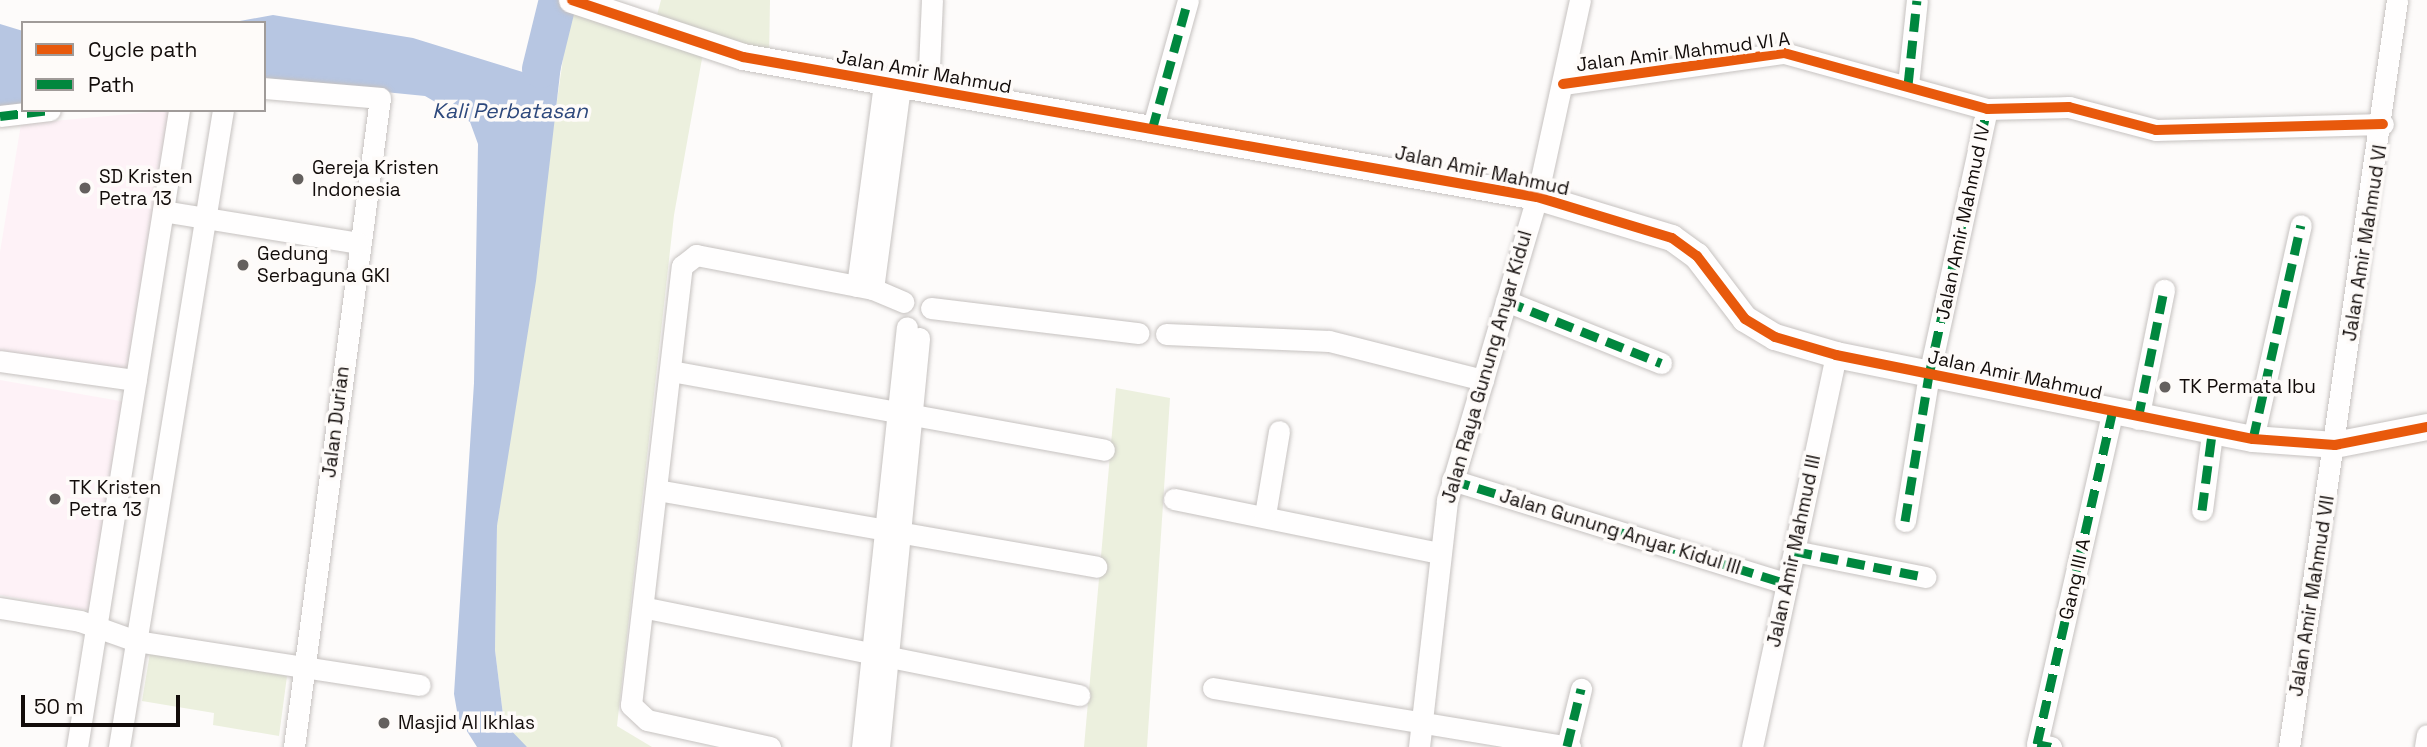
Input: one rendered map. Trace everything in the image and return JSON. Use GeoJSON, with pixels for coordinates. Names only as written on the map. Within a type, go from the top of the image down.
{"type":"FeatureCollection","features":[{"type":"Feature","properties":{"kind":"street","name":"Jalan Amir Mahmud"},"geometry":{"type":"LineString","coordinates":[[573,0],[743,57],[892,86],[1537,197],[1672,238],[1697,256],[1745,318],[1775,337],[1836,355],[2212,434],[2335,445],[2427,428]]}},
{"type":"Feature","properties":{"kind":"street"},"geometry":{"type":"LineString","coordinates":[[928,91],[932,0]]}},
{"type":"Feature","properties":{"kind":"street"},"geometry":{"type":"LineString","coordinates":[[1152,130],[1188,0]]}},
{"type":"Feature","properties":{"kind":"street","name":"Jalan Raya Gunung Anyar Kidul"},"geometry":{"type":"LineString","coordinates":[[1419,747],[1419,718],[1439,553],[1452,480],[1537,197],[1580,0]]}},
{"type":"Feature","properties":{"kind":"street"},"geometry":{"type":"LineString","coordinates":[[1908,85],[1917,0]]}},
{"type":"Feature","properties":{"kind":"street","name":"Jalan Amir Mahmud VI"},"geometry":{"type":"LineString","coordinates":[[2335,445],[2384,124],[2398,0]]}},
{"type":"Feature","properties":{"kind":"street","name":"Jalan Amir Mahmud VI A"},"geometry":{"type":"LineString","coordinates":[[1564,78],[1784,53],[1908,85],[1987,109],[2069,107],[2157,130],[2384,124]]}},
{"type":"Feature","properties":{"kind":"street"},"geometry":{"type":"LineString","coordinates":[[865,288],[892,86]]}},
{"type":"Feature","properties":{"kind":"street","name":"Jalan Durian"},"geometry":{"type":"LineString","coordinates":[[266,88],[380,98],[358,243],[294,747]]}},
{"type":"Feature","properties":{"kind":"street","name":"Jalan Amir Mahmud IV"},"geometry":{"type":"LineString","coordinates":[[1905,521],[1929,375],[1987,109]]}},
{"type":"Feature","properties":{"kind":"street"},"geometry":{"type":"LineString","coordinates":[[0,116],[33,112]]}},
{"type":"Feature","properties":{"kind":"street"},"geometry":{"type":"LineString","coordinates":[[77,747],[179,112]]}},
{"type":"Feature","properties":{"kind":"street"},"geometry":{"type":"LineString","coordinates":[[119,747],[223,112]]}},
{"type":"Feature","properties":{"kind":"street"},"geometry":{"type":"LineString","coordinates":[[163,211],[358,243]]}},
{"type":"Feature","properties":{"kind":"street"},"geometry":{"type":"LineString","coordinates":[[2253,439],[2301,225]]}},
{"type":"Feature","properties":{"kind":"street"},"geometry":{"type":"LineString","coordinates":[[770,747],[633,713],[685,260],[696,255],[865,288],[903,302],[918,297],[931,308],[1139,332]]}},
{"type":"Feature","properties":{"kind":"street","name":"Gang III A"},"geometry":{"type":"LineString","coordinates":[[2044,746],[2125,416],[2164,290]]}},
{"type":"Feature","properties":{"kind":"street"},"geometry":{"type":"LineString","coordinates":[[1506,301],[1661,363]]}},
{"type":"Feature","properties":{"kind":"street"},"geometry":{"type":"LineString","coordinates":[[879,747],[883,653],[907,418],[913,328],[899,313],[903,302]]}},
{"type":"Feature","properties":{"kind":"street"},"geometry":{"type":"LineString","coordinates":[[913,328],[931,319],[931,308]]}},
{"type":"Feature","properties":{"kind":"street"},"geometry":{"type":"LineString","coordinates":[[1166,334],[1329,341],[1483,380]]}},
{"type":"Feature","properties":{"kind":"street","name":"Jalan Amir Mahmud III"},"geometry":{"type":"LineString","coordinates":[[1752,747],[1836,355]]}},
{"type":"Feature","properties":{"kind":"street"},"geometry":{"type":"LineString","coordinates":[[0,361],[136,380]]}},
{"type":"Feature","properties":{"kind":"street"},"geometry":{"type":"LineString","coordinates":[[671,371],[907,418],[1104,450]]}},
{"type":"Feature","properties":{"kind":"street"},"geometry":{"type":"LineString","coordinates":[[1265,514],[1279,431]]}},
{"type":"Feature","properties":{"kind":"street"},"geometry":{"type":"LineString","coordinates":[[2202,510],[2212,434]]}},
{"type":"Feature","properties":{"kind":"street","name":"Jalan Amir Mahmud VII"},"geometry":{"type":"LineString","coordinates":[[2289,747],[2335,445]]}},
{"type":"Feature","properties":{"kind":"street","name":"Jalan Gunung Anyar Kidul III"},"geometry":{"type":"LineString","coordinates":[[1452,480],[1787,584]]}},
{"type":"Feature","properties":{"kind":"street"},"geometry":{"type":"LineString","coordinates":[[657,490],[1096,567]]}},
{"type":"Feature","properties":{"kind":"street"},"geometry":{"type":"LineString","coordinates":[[1174,499],[1265,514],[1439,553]]}},
{"type":"Feature","properties":{"kind":"street"},"geometry":{"type":"LineString","coordinates":[[1794,551],[1925,578]]}},
{"type":"Feature","properties":{"kind":"street"},"geometry":{"type":"LineString","coordinates":[[0,608],[96,627],[136,641],[420,685]]}},
{"type":"Feature","properties":{"kind":"street"},"geometry":{"type":"LineString","coordinates":[[647,608],[883,653],[1079,695]]}},
{"type":"Feature","properties":{"kind":"street"},"geometry":{"type":"LineString","coordinates":[[862,747],[883,653]]}},
{"type":"Feature","properties":{"kind":"street"},"geometry":{"type":"LineString","coordinates":[[1213,688],[1419,718],[1569,747],[1581,688]]}},
{"type":"Feature","properties":{"kind":"street"},"geometry":{"type":"LineString","coordinates":[[2425,747],[2427,735]]}},
{"type":"Feature","properties":{"kind":"shaded area","name":"SD Kristen Petra 13"},"geometry":{"type":"Polygon","coordinates":[[[173,112],[129,375],[0,351],[0,252],[21,124],[173,112]]]}},
{"type":"Feature","properties":{"kind":"shaded area","name":"TK Kristen Petra 13"},"geometry":{"type":"Polygon","coordinates":[[[0,380],[126,402],[91,611],[0,595],[0,380]]]}},
{"type":"Feature","properties":{"kind":"green space"},"geometry":{"type":"Polygon","coordinates":[[[661,0],[770,0],[769,59],[655,23],[661,0]]]}},
{"type":"Feature","properties":{"kind":"green space"},"geometry":{"type":"Polygon","coordinates":[[[570,9],[703,53],[674,215],[617,726],[652,747],[527,747],[516,741],[504,723],[495,650],[497,525],[570,9]]]}},
{"type":"Feature","properties":{"kind":"green space"},"geometry":{"type":"Polygon","coordinates":[[[1116,388],[1170,398],[1147,747],[1084,747],[1116,388]]]}},
{"type":"Feature","properties":{"kind":"green space"},"geometry":{"type":"Polygon","coordinates":[[[150,653],[287,676],[279,736],[213,725],[214,713],[142,701],[150,653]]]}},
{"type":"Feature","properties":{"kind":"water","name":"Kali Perbatasan"},"geometry":{"type":"Polygon","coordinates":[[[273,15],[413,38],[539,77],[552,18],[566,22],[536,281],[497,526],[495,650],[504,723],[527,747],[477,747],[458,717],[454,694],[474,383],[478,144],[470,122],[425,96],[266,80],[266,21],[240,21],[273,15]]]}},
{"type":"Feature","properties":{"kind":"water"},"geometry":{"type":"Polygon","coordinates":[[[0,24],[21,30],[21,104],[0,106],[0,24]]]}},
{"type":"Feature","properties":{"kind":"waterway"},"geometry":{"type":"LineString","coordinates":[[541,69],[558,0]]}},
{"type":"Feature","properties":{"kind":"marked path"},"geometry":{"type":"LineString","coordinates":[[1152,130],[1188,0]]}},
{"type":"Feature","properties":{"kind":"marked path"},"geometry":{"type":"LineString","coordinates":[[1908,85],[1917,0]]}},
{"type":"Feature","properties":{"kind":"marked path"},"geometry":{"type":"LineString","coordinates":[[1905,521],[1929,375],[1987,109]]}},
{"type":"Feature","properties":{"kind":"marked path"},"geometry":{"type":"LineString","coordinates":[[0,116],[33,112]]}},
{"type":"Feature","properties":{"kind":"marked path"},"geometry":{"type":"LineString","coordinates":[[2253,439],[2301,225]]}},
{"type":"Feature","properties":{"kind":"marked path"},"geometry":{"type":"LineString","coordinates":[[2138,419],[2164,290]]}},
{"type":"Feature","properties":{"kind":"marked path"},"geometry":{"type":"LineString","coordinates":[[1506,301],[1661,363]]}},
{"type":"Feature","properties":{"kind":"marked path"},"geometry":{"type":"LineString","coordinates":[[2051,747],[2037,744],[2112,413]]}},
{"type":"Feature","properties":{"kind":"marked path"},"geometry":{"type":"LineString","coordinates":[[2202,510],[2212,434]]}},
{"type":"Feature","properties":{"kind":"marked path"},"geometry":{"type":"LineString","coordinates":[[1452,480],[1787,584]]}},
{"type":"Feature","properties":{"kind":"marked path"},"geometry":{"type":"LineString","coordinates":[[1794,551],[1925,577]]}},
{"type":"Feature","properties":{"kind":"marked path"},"geometry":{"type":"LineString","coordinates":[[1567,746],[1581,689]]}},
{"type":"Feature","properties":{"kind":"cycle path"},"geometry":{"type":"LineString","coordinates":[[572,0],[743,57],[1537,197],[1672,238],[1697,256],[1745,319],[1775,337],[1836,355],[2253,439],[2335,445],[2427,427]]}},
{"type":"Feature","properties":{"kind":"cycle path"},"geometry":{"type":"LineString","coordinates":[[1563,84],[1784,53],[1987,109],[2069,107],[2156,130],[2383,124]]}},
{"type":"Feature","properties":{"kind":"place","name":"Gereja Kristen Indonesia"},"geometry":{"type":"Point","coordinates":[298,179]}},
{"type":"Feature","properties":{"kind":"place","name":"SD Kristen Petra 13"},"geometry":{"type":"Point","coordinates":[85,188]}},
{"type":"Feature","properties":{"kind":"place","name":"Gedung Serbaguna GKI"},"geometry":{"type":"Point","coordinates":[243,265]}},
{"type":"Feature","properties":{"kind":"place","name":"TK Permata Ibu"},"geometry":{"type":"Point","coordinates":[2165,387]}},
{"type":"Feature","properties":{"kind":"place","name":"TK Kristen Petra 13"},"geometry":{"type":"Point","coordinates":[55,499]}},
{"type":"Feature","properties":{"kind":"place","name":"Masjid Al Ikhlas"},"geometry":{"type":"Point","coordinates":[384,723]}}]}
